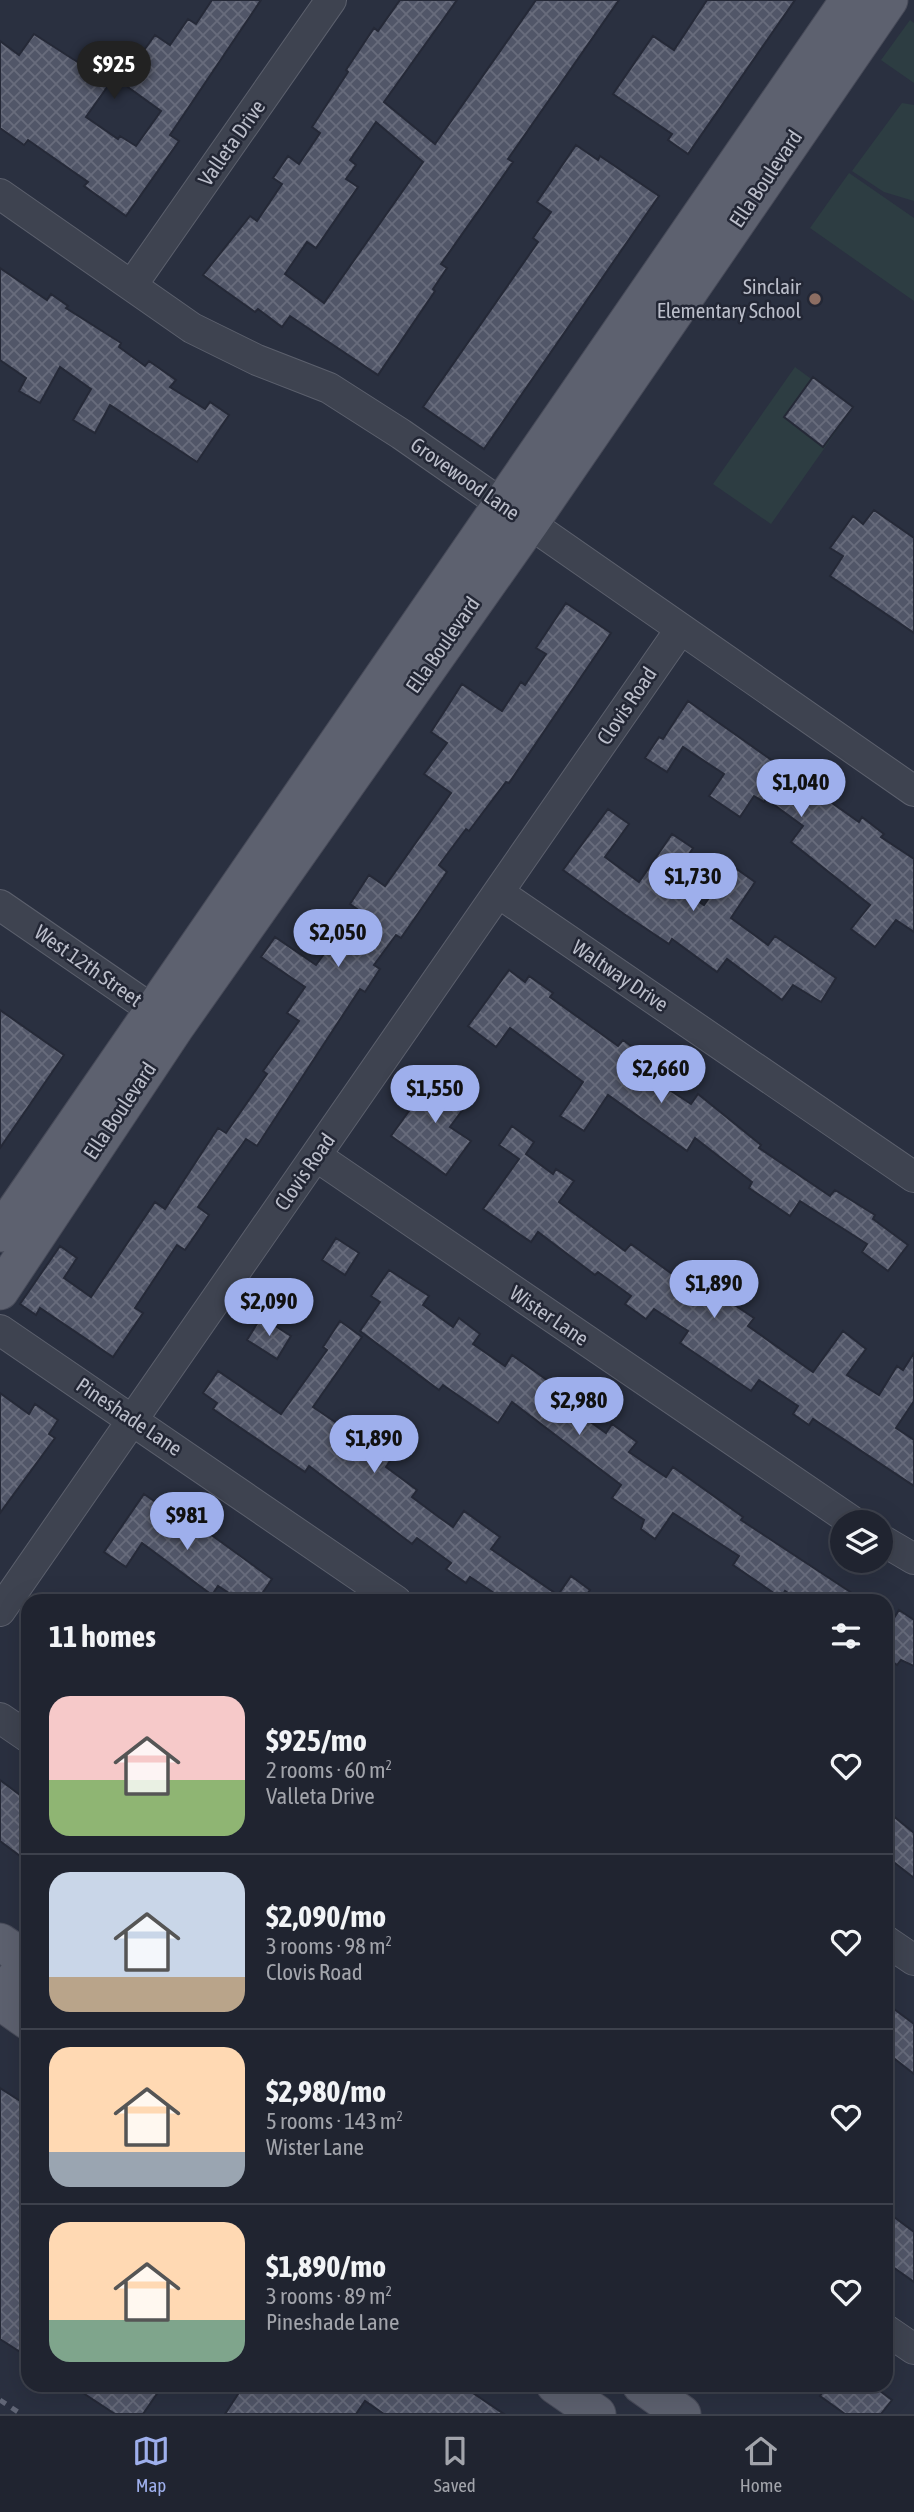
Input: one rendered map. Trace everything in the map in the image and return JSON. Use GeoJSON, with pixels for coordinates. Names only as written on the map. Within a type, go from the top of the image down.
{"type":"FeatureCollection","features":[{"type":"Feature","properties":{"kind":"main road","name":"Ella Boulevard"},"geometry":{"type":"LineString","coordinates":[[724,213],[849,0]]}},
{"type":"Feature","properties":{"kind":"main road","name":"Ella Boulevard"},"geometry":{"type":"LineString","coordinates":[[0,1233],[164,1018],[724,213],[889,0]]}},
{"type":"Feature","properties":{"kind":"main road","name":"Ella Boulevard"},"geometry":{"type":"LineString","coordinates":[[0,1291],[164,1018]]}},
{"type":"Feature","properties":{"kind":"main road"},"geometry":{"type":"LineString","coordinates":[[0,1942],[21,1956]]}},
{"type":"Feature","properties":{"kind":"main road"},"geometry":{"type":"LineString","coordinates":[[21,1971],[0,2001],[21,2016]]}},
{"type":"Feature","properties":{"kind":"main road"},"geometry":{"type":"LineString","coordinates":[[565,2392],[597,2414]]}},
{"type":"Feature","properties":{"kind":"main road"},"geometry":{"type":"LineString","coordinates":[[651,2392],[682,2414]]}},
{"type":"Feature","properties":{"kind":"street","name":"Valleta Drive"},"geometry":{"type":"LineString","coordinates":[[132,285],[331,0]]}},
{"type":"Feature","properties":{"kind":"street","name":"Grovewood Lane"},"geometry":{"type":"LineString","coordinates":[[0,194],[192,328],[257,360],[329,388],[516,514],[914,792]]}},
{"type":"Feature","properties":{"kind":"street","name":"Clovis Road"},"geometry":{"type":"LineString","coordinates":[[0,1611],[680,630]]}},
{"type":"Feature","properties":{"kind":"street","name":"Waltway Drive"},"geometry":{"type":"LineString","coordinates":[[499,893],[914,1177]]}},
{"type":"Feature","properties":{"kind":"street","name":"West 12th Street"},"geometry":{"type":"LineString","coordinates":[[0,905],[164,1018]]}},
{"type":"Feature","properties":{"kind":"street","name":"Wister Lane"},"geometry":{"type":"LineString","coordinates":[[316,1156],[835,1510]]}},
{"type":"Feature","properties":{"kind":"street","name":"Pineshade Lane"},"geometry":{"type":"LineString","coordinates":[[0,1331],[133,1419],[386,1594]]}},
{"type":"Feature","properties":{"kind":"street"},"geometry":{"type":"LineString","coordinates":[[893,1547],[914,1559]]}},
{"type":"Feature","properties":{"kind":"street"},"geometry":{"type":"LineString","coordinates":[[0,1717],[21,1732]]}},
{"type":"Feature","properties":{"kind":"street"},"geometry":{"type":"LineString","coordinates":[[893,1946],[914,1960]]}},
{"type":"Feature","properties":{"kind":"street"},"geometry":{"type":"LineString","coordinates":[[893,2335],[914,2349]]}},
{"type":"Feature","properties":{"kind":"shaded area"},"geometry":{"type":"Polygon","coordinates":[[[910,20],[914,23],[914,83],[881,60],[910,20]]]}},
{"type":"Feature","properties":{"kind":"shaded area"},"geometry":{"type":"Polygon","coordinates":[[[902,103],[914,105],[914,201],[884,192],[852,171],[902,103]]]}},
{"type":"Feature","properties":{"kind":"shaded area"},"geometry":{"type":"Polygon","coordinates":[[[849,173],[914,218],[914,301],[810,228],[849,173]]]}},
{"type":"Feature","properties":{"kind":"shaded area"},"geometry":{"type":"Polygon","coordinates":[[[795,367],[852,409],[771,524],[713,484],[795,367]]]}},
{"type":"Feature","properties":{"kind":"building"},"geometry":{"type":"Polygon","coordinates":[[[212,0],[261,0],[170,135],[179,141],[126,216],[84,186],[88,182],[28,140],[24,145],[0,128],[0,41],[19,55],[34,34],[110,83],[86,117],[118,139],[120,136],[136,146],[161,111],[121,82],[155,35],[170,45],[188,19],[196,24],[212,0]]]}},
{"type":"Feature","properties":{"kind":"building"},"geometry":{"type":"Polygon","coordinates":[[[400,0],[457,0],[384,102],[435,144],[536,0],[619,0],[508,159],[513,162],[441,264],[447,268],[433,289],[435,291],[378,375],[290,316],[282,327],[258,309],[255,312],[203,275],[250,216],[257,221],[282,184],[273,178],[288,156],[299,164],[320,133],[312,127],[374,28],[378,31],[400,0]],[[376,122],[350,160],[356,165],[346,179],[358,187],[316,248],[307,242],[285,274],[324,303],[423,162],[376,122]]]}},
{"type":"Feature","properties":{"kind":"building"},"geometry":{"type":"Polygon","coordinates":[[[707,0],[795,0],[688,154],[668,140],[672,134],[613,94],[653,36],[674,50],[707,0]]]}},
{"type":"Feature","properties":{"kind":"building"},"geometry":{"type":"Polygon","coordinates":[[[576,145],[598,160],[600,156],[659,196],[484,449],[423,407],[538,242],[533,238],[551,212],[537,202],[576,145]]]}},
{"type":"Feature","properties":{"kind":"building"},"geometry":{"type":"Polygon","coordinates":[[[0,268],[47,300],[51,294],[68,306],[66,308],[121,343],[119,347],[145,366],[149,361],[176,380],[170,387],[205,409],[210,402],[229,415],[197,462],[110,405],[95,433],[73,420],[91,389],[60,367],[40,403],[19,391],[26,378],[0,360],[0,268]]]}},
{"type":"Feature","properties":{"kind":"building"},"geometry":{"type":"Polygon","coordinates":[[[813,377],[853,407],[823,447],[784,417],[813,377]]]}},
{"type":"Feature","properties":{"kind":"building"},"geometry":{"type":"Polygon","coordinates":[[[874,510],[914,538],[914,633],[830,576],[843,556],[830,548],[853,516],[863,524],[874,510]]]}},
{"type":"Feature","properties":{"kind":"building"},"geometry":{"type":"Polygon","coordinates":[[[566,603],[611,633],[509,783],[506,782],[439,865],[447,872],[401,938],[396,935],[374,965],[380,969],[365,992],[360,989],[257,1146],[246,1139],[198,1207],[209,1215],[185,1250],[177,1245],[135,1308],[143,1313],[113,1357],[40,1308],[36,1315],[20,1304],[60,1246],[77,1258],[64,1278],[91,1297],[155,1202],[165,1209],[218,1128],[226,1133],[267,1074],[263,1071],[299,1021],[287,1013],[305,987],[261,957],[275,937],[316,965],[357,909],[350,904],[369,875],[385,886],[451,793],[424,774],[447,743],[431,732],[462,684],[502,711],[521,682],[525,685],[546,654],[536,648],[566,603]]]}},
{"type":"Feature","properties":{"kind":"building"},"geometry":{"type":"Polygon","coordinates":[[[688,701],[859,822],[862,817],[884,834],[881,837],[914,859],[914,932],[896,920],[875,947],[851,929],[870,905],[791,842],[803,826],[766,799],[764,802],[754,796],[740,817],[709,796],[724,774],[683,747],[667,772],[645,758],[659,737],[663,739],[688,701]]]}},
{"type":"Feature","properties":{"kind":"building"},"geometry":{"type":"Polygon","coordinates":[[[608,809],[629,824],[605,857],[639,882],[672,834],[693,848],[671,883],[704,905],[731,865],[755,882],[731,918],[768,945],[775,936],[836,978],[821,1002],[793,985],[782,1000],[727,959],[717,972],[672,939],[669,944],[563,870],[608,809]]]}},
{"type":"Feature","properties":{"kind":"building"},"geometry":{"type":"Polygon","coordinates":[[[509,970],[525,982],[529,976],[553,993],[550,997],[618,1046],[623,1040],[664,1071],[656,1081],[691,1104],[698,1094],[761,1145],[759,1148],[830,1196],[835,1190],[875,1215],[873,1219],[908,1245],[888,1271],[862,1252],[867,1244],[800,1201],[790,1216],[749,1188],[752,1182],[695,1138],[687,1151],[608,1095],[584,1131],[560,1116],[583,1082],[510,1028],[496,1047],[468,1026],[509,970]]]}},
{"type":"Feature","properties":{"kind":"building"},"geometry":{"type":"Polygon","coordinates":[[[0,1010],[64,1055],[0,1148],[0,1010]]]}},
{"type":"Feature","properties":{"kind":"building"},"geometry":{"type":"Polygon","coordinates":[[[437,1072],[472,1097],[450,1127],[471,1141],[446,1175],[391,1136],[437,1072]]]}},
{"type":"Feature","properties":{"kind":"building"},"geometry":{"type":"Polygon","coordinates":[[[512,1126],[534,1142],[526,1154],[553,1174],[556,1169],[574,1181],[559,1202],[625,1251],[631,1244],[683,1282],[688,1274],[754,1318],[748,1326],[813,1372],[843,1331],[866,1349],[847,1375],[879,1395],[897,1366],[903,1370],[914,1353],[914,1401],[896,1428],[914,1440],[914,1486],[813,1419],[809,1425],[793,1414],[798,1406],[759,1380],[751,1391],[680,1343],[688,1331],[654,1309],[646,1319],[625,1304],[631,1296],[598,1272],[595,1275],[538,1232],[531,1242],[483,1209],[519,1159],[499,1145],[512,1126]]]}},
{"type":"Feature","properties":{"kind":"building"},"geometry":{"type":"Polygon","coordinates":[[[336,1238],[359,1253],[345,1275],[322,1260],[336,1238]]]}},
{"type":"Feature","properties":{"kind":"building"},"geometry":{"type":"Polygon","coordinates":[[[389,1270],[429,1296],[423,1305],[453,1327],[459,1318],[480,1334],[473,1344],[505,1366],[512,1355],[583,1406],[578,1413],[606,1433],[612,1424],[637,1442],[629,1452],[666,1477],[673,1467],[743,1517],[741,1520],[853,1594],[790,1594],[785,1591],[783,1594],[775,1594],[733,1565],[739,1556],[673,1513],[655,1539],[641,1529],[644,1520],[612,1498],[621,1485],[512,1402],[498,1423],[443,1385],[439,1390],[360,1331],[380,1302],[371,1296],[389,1270]]]}},
{"type":"Feature","properties":{"kind":"building"},"geometry":{"type":"Polygon","coordinates":[[[261,1317],[291,1336],[277,1359],[247,1340],[261,1317]]]}},
{"type":"Feature","properties":{"kind":"building"},"geometry":{"type":"Polygon","coordinates":[[[340,1321],[362,1337],[313,1407],[344,1428],[353,1416],[398,1449],[386,1467],[417,1490],[412,1497],[453,1527],[464,1511],[500,1537],[491,1549],[557,1594],[496,1594],[470,1577],[466,1583],[446,1569],[451,1563],[417,1538],[412,1544],[309,1466],[305,1472],[213,1409],[217,1403],[203,1393],[218,1371],[281,1414],[327,1350],[323,1347],[340,1321]]]}},
{"type":"Feature","properties":{"kind":"building"},"geometry":{"type":"Polygon","coordinates":[[[0,1393],[29,1414],[35,1404],[58,1420],[49,1434],[55,1438],[0,1513],[0,1393]]]}},
{"type":"Feature","properties":{"kind":"building"},"geometry":{"type":"Polygon","coordinates":[[[144,1494],[196,1530],[199,1526],[272,1579],[262,1594],[230,1594],[218,1586],[211,1594],[142,1543],[126,1567],[104,1552],[144,1494]]]}},
{"type":"Feature","properties":{"kind":"building"},"geometry":{"type":"Polygon","coordinates":[[[571,1576],[590,1590],[587,1594],[559,1594],[571,1576]]]}},
{"type":"Feature","properties":{"kind":"building"},"geometry":{"type":"Polygon","coordinates":[[[899,1610],[914,1620],[914,1666],[901,1660],[897,1665],[893,1662],[893,1620],[899,1610]]]}},
{"type":"Feature","properties":{"kind":"building"},"geometry":{"type":"Polygon","coordinates":[[[0,1780],[21,1796],[21,1857],[0,1841],[0,1780]]]}},
{"type":"Feature","properties":{"kind":"building"},"geometry":{"type":"Polygon","coordinates":[[[893,1816],[914,1833],[914,1878],[893,1862],[893,1816]]]}},
{"type":"Feature","properties":{"kind":"building"},"geometry":{"type":"Polygon","coordinates":[[[893,2008],[914,2024],[914,2074],[893,2058],[893,2008]]]}},
{"type":"Feature","properties":{"kind":"building"},"geometry":{"type":"Polygon","coordinates":[[[0,2088],[21,2102],[21,2352],[0,2339],[0,2088]]]}},
{"type":"Feature","properties":{"kind":"building"},"geometry":{"type":"Polygon","coordinates":[[[893,2216],[914,2232],[914,2282],[893,2267],[893,2216]]]}},
{"type":"Feature","properties":{"kind":"building"},"geometry":{"type":"Polygon","coordinates":[[[82,2392],[158,2392],[143,2414],[115,2414],[82,2392]]]}},
{"type":"Feature","properties":{"kind":"building"},"geometry":{"type":"Polygon","coordinates":[[[239,2392],[471,2392],[504,2414],[384,2414],[365,2401],[356,2414],[225,2414],[239,2392]]]}},
{"type":"Feature","properties":{"kind":"building"},"geometry":{"type":"Polygon","coordinates":[[[823,2392],[881,2392],[892,2400],[881,2414],[845,2414],[820,2396],[823,2392]]]}},
{"type":"Feature","properties":{"kind":"railway"},"geometry":{"type":"LineString","coordinates":[[0,2400],[21,2414]]}},
{"type":"Feature","properties":{"kind":"place","name":"Sinclair Elementary School"},"geometry":{"type":"Point","coordinates":[815,299]}}]}
